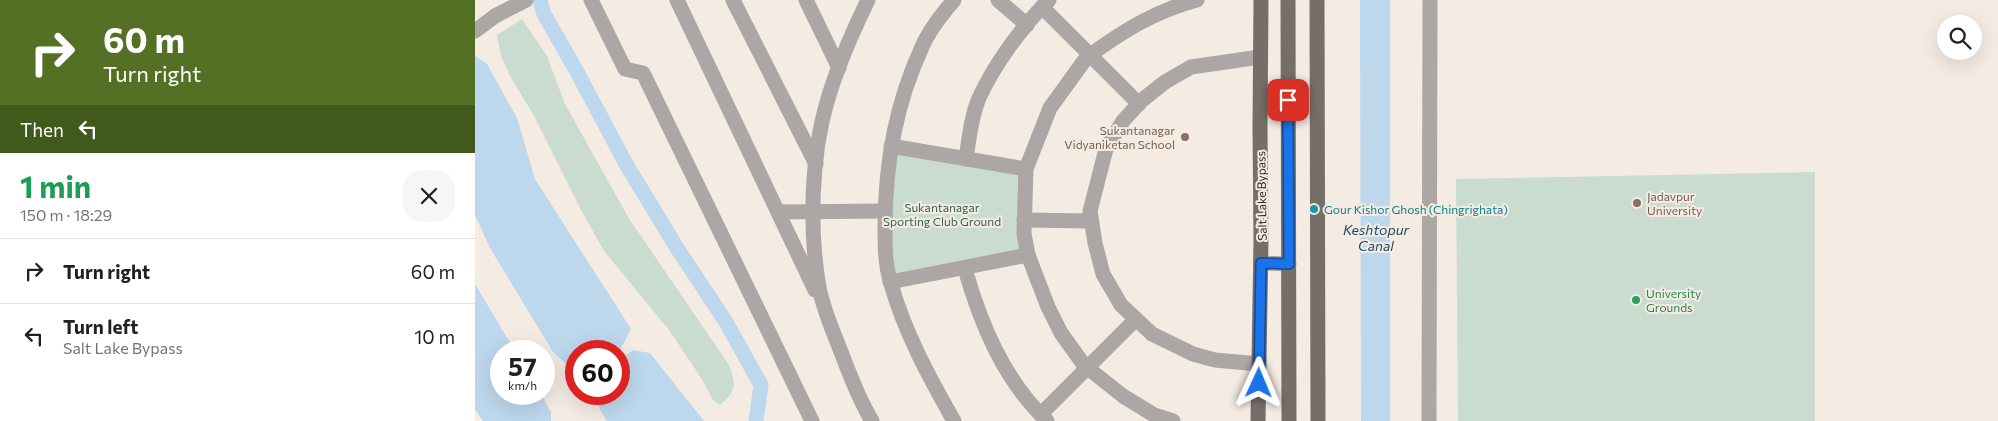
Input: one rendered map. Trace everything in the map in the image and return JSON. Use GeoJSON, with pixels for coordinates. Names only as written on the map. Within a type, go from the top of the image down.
{"type":"FeatureCollection","features":[{"type":"Feature","properties":{"kind":"main road","name":"Salt Lake Bypass"},"geometry":{"type":"LineString","coordinates":[[1258,421],[1261,263],[1261,0]]}},
{"type":"Feature","properties":{"kind":"main road"},"geometry":{"type":"LineString","coordinates":[[1289,0],[1289,421]]}},
{"type":"Feature","properties":{"kind":"main road"},"geometry":{"type":"LineString","coordinates":[[1317,0],[1318,421]]}},
{"type":"Feature","properties":{"kind":"street"},"geometry":{"type":"LineString","coordinates":[[476,28],[526,0]]}},
{"type":"Feature","properties":{"kind":"street"},"geometry":{"type":"LineString","coordinates":[[591,0],[625,69],[643,73],[812,421]]}},
{"type":"Feature","properties":{"kind":"street"},"geometry":{"type":"LineString","coordinates":[[677,0],[827,316],[871,421]]}},
{"type":"Feature","properties":{"kind":"street"},"geometry":{"type":"LineString","coordinates":[[733,0],[816,164]]}},
{"type":"Feature","properties":{"kind":"street"},"geometry":{"type":"LineString","coordinates":[[805,0],[839,68]]}},
{"type":"Feature","properties":{"kind":"street"},"geometry":{"type":"LineString","coordinates":[[827,316],[819,288],[814,238],[816,164],[827,103],[846,47],[868,0]]}},
{"type":"Feature","properties":{"kind":"street"},"geometry":{"type":"LineString","coordinates":[[954,0],[922,45],[909,79],[891,146],[885,193],[885,255],[890,282],[912,342],[929,379],[954,421]]}},
{"type":"Feature","properties":{"kind":"street"},"geometry":{"type":"LineString","coordinates":[[998,0],[1027,25]]}},
{"type":"Feature","properties":{"kind":"street"},"geometry":{"type":"LineString","coordinates":[[1173,421],[1155,414],[1123,396],[1088,368],[1061,333],[1048,307],[1028,255],[1024,234],[1026,169],[1050,108],[1090,55],[1138,22],[1197,0]]}},
{"type":"Feature","properties":{"kind":"street"},"geometry":{"type":"LineString","coordinates":[[1429,421],[1430,0]]}},
{"type":"Feature","properties":{"kind":"street"},"geometry":{"type":"LineString","coordinates":[[965,159],[979,98],[998,64],[1045,4],[1090,55],[1139,104]]}},
{"type":"Feature","properties":{"kind":"street"},"geometry":{"type":"LineString","coordinates":[[1259,364],[1215,360],[1193,354],[1152,334],[1121,305],[1103,274],[1095,243],[1090,211],[1106,149],[1123,121],[1139,104],[1165,82],[1191,67],[1260,57]]}},
{"type":"Feature","properties":{"kind":"street"},"geometry":{"type":"LineString","coordinates":[[891,146],[1026,169]]}},
{"type":"Feature","properties":{"kind":"street"},"geometry":{"type":"LineString","coordinates":[[778,212],[885,211]]}},
{"type":"Feature","properties":{"kind":"street"},"geometry":{"type":"LineString","coordinates":[[1024,220],[1091,221]]}},
{"type":"Feature","properties":{"kind":"street"},"geometry":{"type":"LineString","coordinates":[[890,282],[965,269],[1028,255]]}},
{"type":"Feature","properties":{"kind":"street"},"geometry":{"type":"LineString","coordinates":[[1261,263],[1289,264]]}},
{"type":"Feature","properties":{"kind":"street"},"geometry":{"type":"LineString","coordinates":[[965,269],[972,296],[987,333],[1006,370],[1029,404],[1044,418],[1088,368],[1136,319]]}},
{"type":"Feature","properties":{"kind":"green space"},"geometry":{"type":"Polygon","coordinates":[[[522,19],[547,56],[565,104],[628,217],[729,365],[734,382],[733,387],[730,396],[720,405],[713,400],[703,381],[669,330],[604,251],[581,210],[533,114],[511,78],[501,56],[497,35],[522,19]]]}},
{"type":"Feature","properties":{"kind":"green space","name":"Sukantanagar Sporting Club Ground"},"geometry":{"type":"Polygon","coordinates":[[[895,153],[1021,174],[1023,252],[895,276],[890,207],[895,153]]]}},
{"type":"Feature","properties":{"kind":"green space","name":"University Grounds"},"geometry":{"type":"Polygon","coordinates":[[[1815,172],[1815,421],[1458,421],[1456,179],[1815,172]]]}},
{"type":"Feature","properties":{"kind":"water","name":"Keshtopur Canal"},"geometry":{"type":"Polygon","coordinates":[[[1360,0],[1390,0],[1390,421],[1361,421],[1360,0]]]}},
{"type":"Feature","properties":{"kind":"water"},"geometry":{"type":"Polygon","coordinates":[[[475,56],[487,64],[517,118],[535,179],[631,329],[625,340],[565,340],[565,363],[555,354],[555,340],[546,340],[490,248],[475,215],[475,56]]]}},
{"type":"Feature","properties":{"kind":"water"},"geometry":{"type":"Polygon","coordinates":[[[475,284],[508,340],[490,340],[490,405],[547,405],[551,412],[551,421],[483,421],[475,409],[475,284]]]}},
{"type":"Feature","properties":{"kind":"water"},"geometry":{"type":"Polygon","coordinates":[[[633,350],[650,353],[704,421],[607,421],[599,408],[599,405],[630,405],[630,352],[633,350]]]}},
{"type":"Feature","properties":{"kind":"waterway"},"geometry":{"type":"LineString","coordinates":[[540,0],[544,14],[626,164],[677,248],[726,322],[761,385],[756,421]]}},
{"type":"Feature","properties":{"kind":"place","name":"Sukantanagar Vidyaniketan School"},"geometry":{"type":"Point","coordinates":[1185,137]}},
{"type":"Feature","properties":{"kind":"place","name":"Jadavpur University"},"geometry":{"type":"Point","coordinates":[1637,203]}},
{"type":"Feature","properties":{"kind":"place","name":"Gour Kishor Ghosh (Chingrighata)"},"geometry":{"type":"Point","coordinates":[1314,209]}},
{"type":"Feature","properties":{"kind":"place","name":"University Grounds"},"geometry":{"type":"Point","coordinates":[1636,300]}},
{"type":"Feature","properties":{"kind":"route"},"geometry":{"type":"LineString","coordinates":[[1259,383],[1261,263],[1289,264],[1288,100]]}}]}
